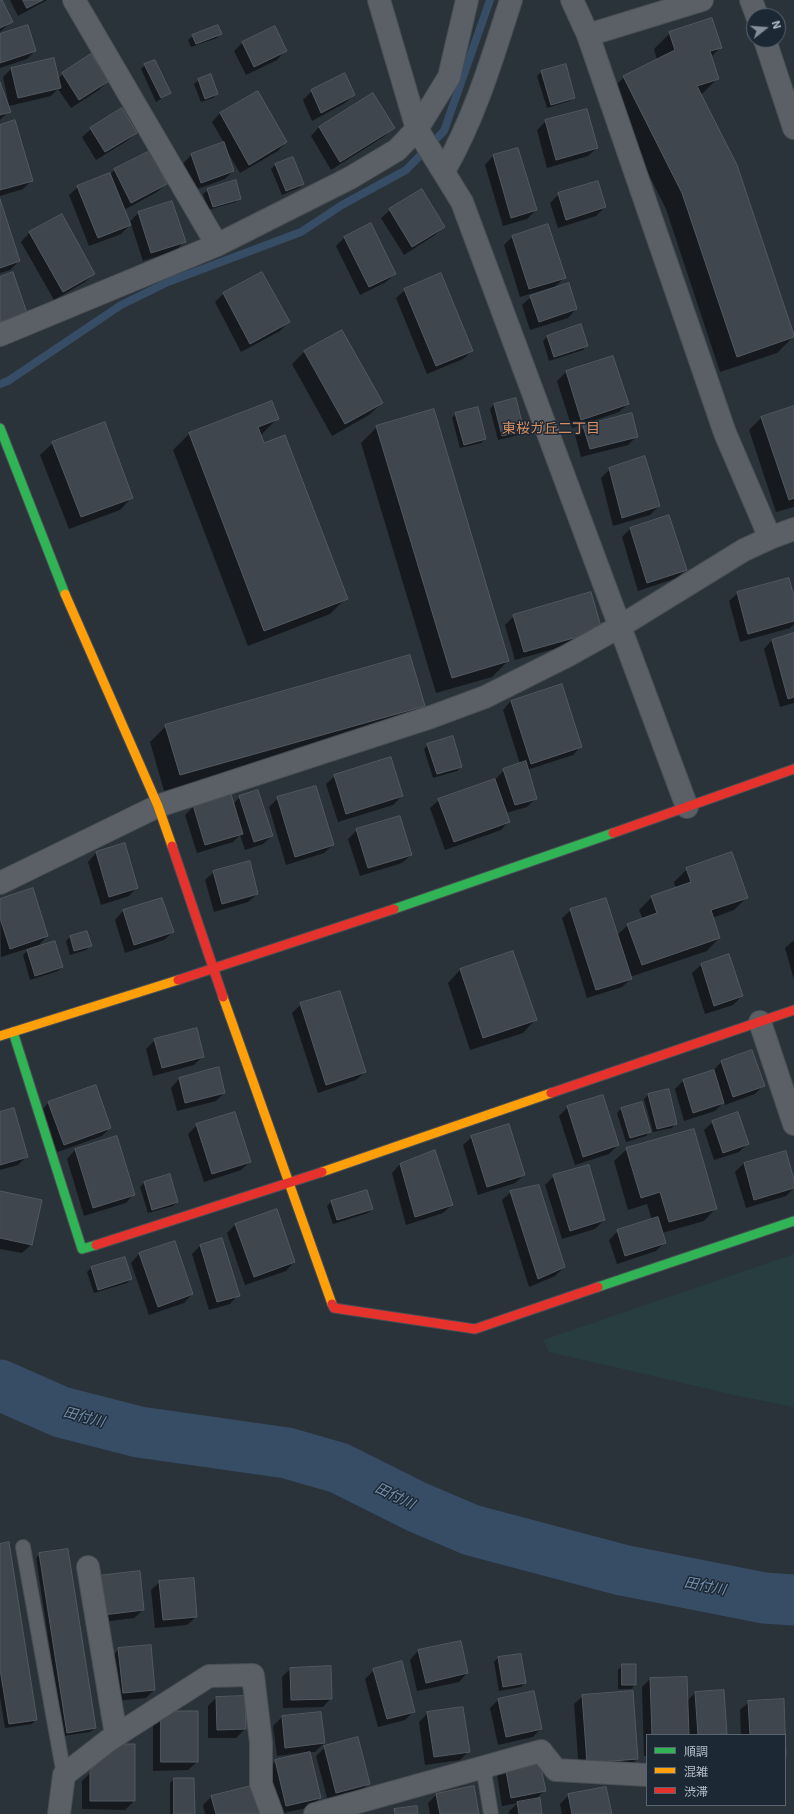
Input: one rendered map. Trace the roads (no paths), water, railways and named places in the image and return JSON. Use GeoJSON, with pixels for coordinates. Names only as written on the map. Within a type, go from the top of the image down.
{"type":"FeatureCollection","features":[{"type":"Feature","properties":{"kind":"street"},"geometry":{"type":"LineString","coordinates":[[74,0],[217,245]]}},
{"type":"Feature","properties":{"kind":"street"},"geometry":{"type":"LineString","coordinates":[[379,0],[417,129],[462,202],[687,807]]}},
{"type":"Feature","properties":{"kind":"street"},"geometry":{"type":"LineString","coordinates":[[0,335],[217,245],[350,178],[397,150],[417,129],[449,77],[467,0]]}},
{"type":"Feature","properties":{"kind":"street"},"geometry":{"type":"LineString","coordinates":[[444,171],[462,140],[478,100],[511,0]]}},
{"type":"Feature","properties":{"kind":"street"},"geometry":{"type":"LineString","coordinates":[[572,0],[588,35],[725,433],[770,538]]}},
{"type":"Feature","properties":{"kind":"street"},"geometry":{"type":"LineString","coordinates":[[588,35],[702,0]]}},
{"type":"Feature","properties":{"kind":"street"},"geometry":{"type":"LineString","coordinates":[[768,48],[794,128]]}},
{"type":"Feature","properties":{"kind":"street"},"geometry":{"type":"LineString","coordinates":[[0,428],[72,611],[158,806],[288,1184],[334,1308],[475,1329],[794,1221]]}},
{"type":"Feature","properties":{"kind":"street"},"geometry":{"type":"LineString","coordinates":[[0,883],[158,806],[431,717],[485,697],[567,656],[619,627],[744,550],[770,538],[794,530]]}},
{"type":"Feature","properties":{"kind":"street"},"geometry":{"type":"LineString","coordinates":[[0,1036],[213,969],[430,897],[794,769]]}},
{"type":"Feature","properties":{"kind":"street"},"geometry":{"type":"LineString","coordinates":[[13,1032],[82,1249],[288,1184],[794,1010]]}},
{"type":"Feature","properties":{"kind":"street"},"geometry":{"type":"LineString","coordinates":[[760,1022],[794,1124]]}},
{"type":"Feature","properties":{"kind":"street"},"geometry":{"type":"LineString","coordinates":[[88,1567],[116,1735]]}},
{"type":"Feature","properties":{"kind":"street"},"geometry":{"type":"LineString","coordinates":[[60,1814],[64,1775],[116,1735],[209,1676],[253,1675],[261,1743],[261,1784],[272,1814]]}},
{"type":"Feature","properties":{"kind":"street"},"geometry":{"type":"LineString","coordinates":[[315,1814],[541,1751],[556,1770],[646,1775]]}},
{"type":"Feature","properties":{"kind":"lane"},"geometry":{"type":"LineString","coordinates":[[23,1548],[64,1775]]}},
{"type":"Feature","properties":{"kind":"lane"},"geometry":{"type":"LineString","coordinates":[[483,1766],[491,1814]]}},
{"type":"Feature","properties":{"kind":"waterway"},"geometry":{"type":"LineString","coordinates":[[0,384],[8,381],[121,305],[168,282],[301,232],[342,205],[406,170],[444,131],[490,0]]}},
{"type":"Feature","properties":{"kind":"waterway","name":"田付川"},"geometry":{"type":"LineString","coordinates":[[0,1385],[61,1412],[139,1432],[287,1453],[339,1468],[417,1507],[471,1530],[622,1570],[764,1598],[794,1600]]}},
{"type":"Feature","properties":{"kind":"district","name":"東桜ガ丘二丁目"},"geometry":{"type":"Point","coordinates":[551,428]}}]}
